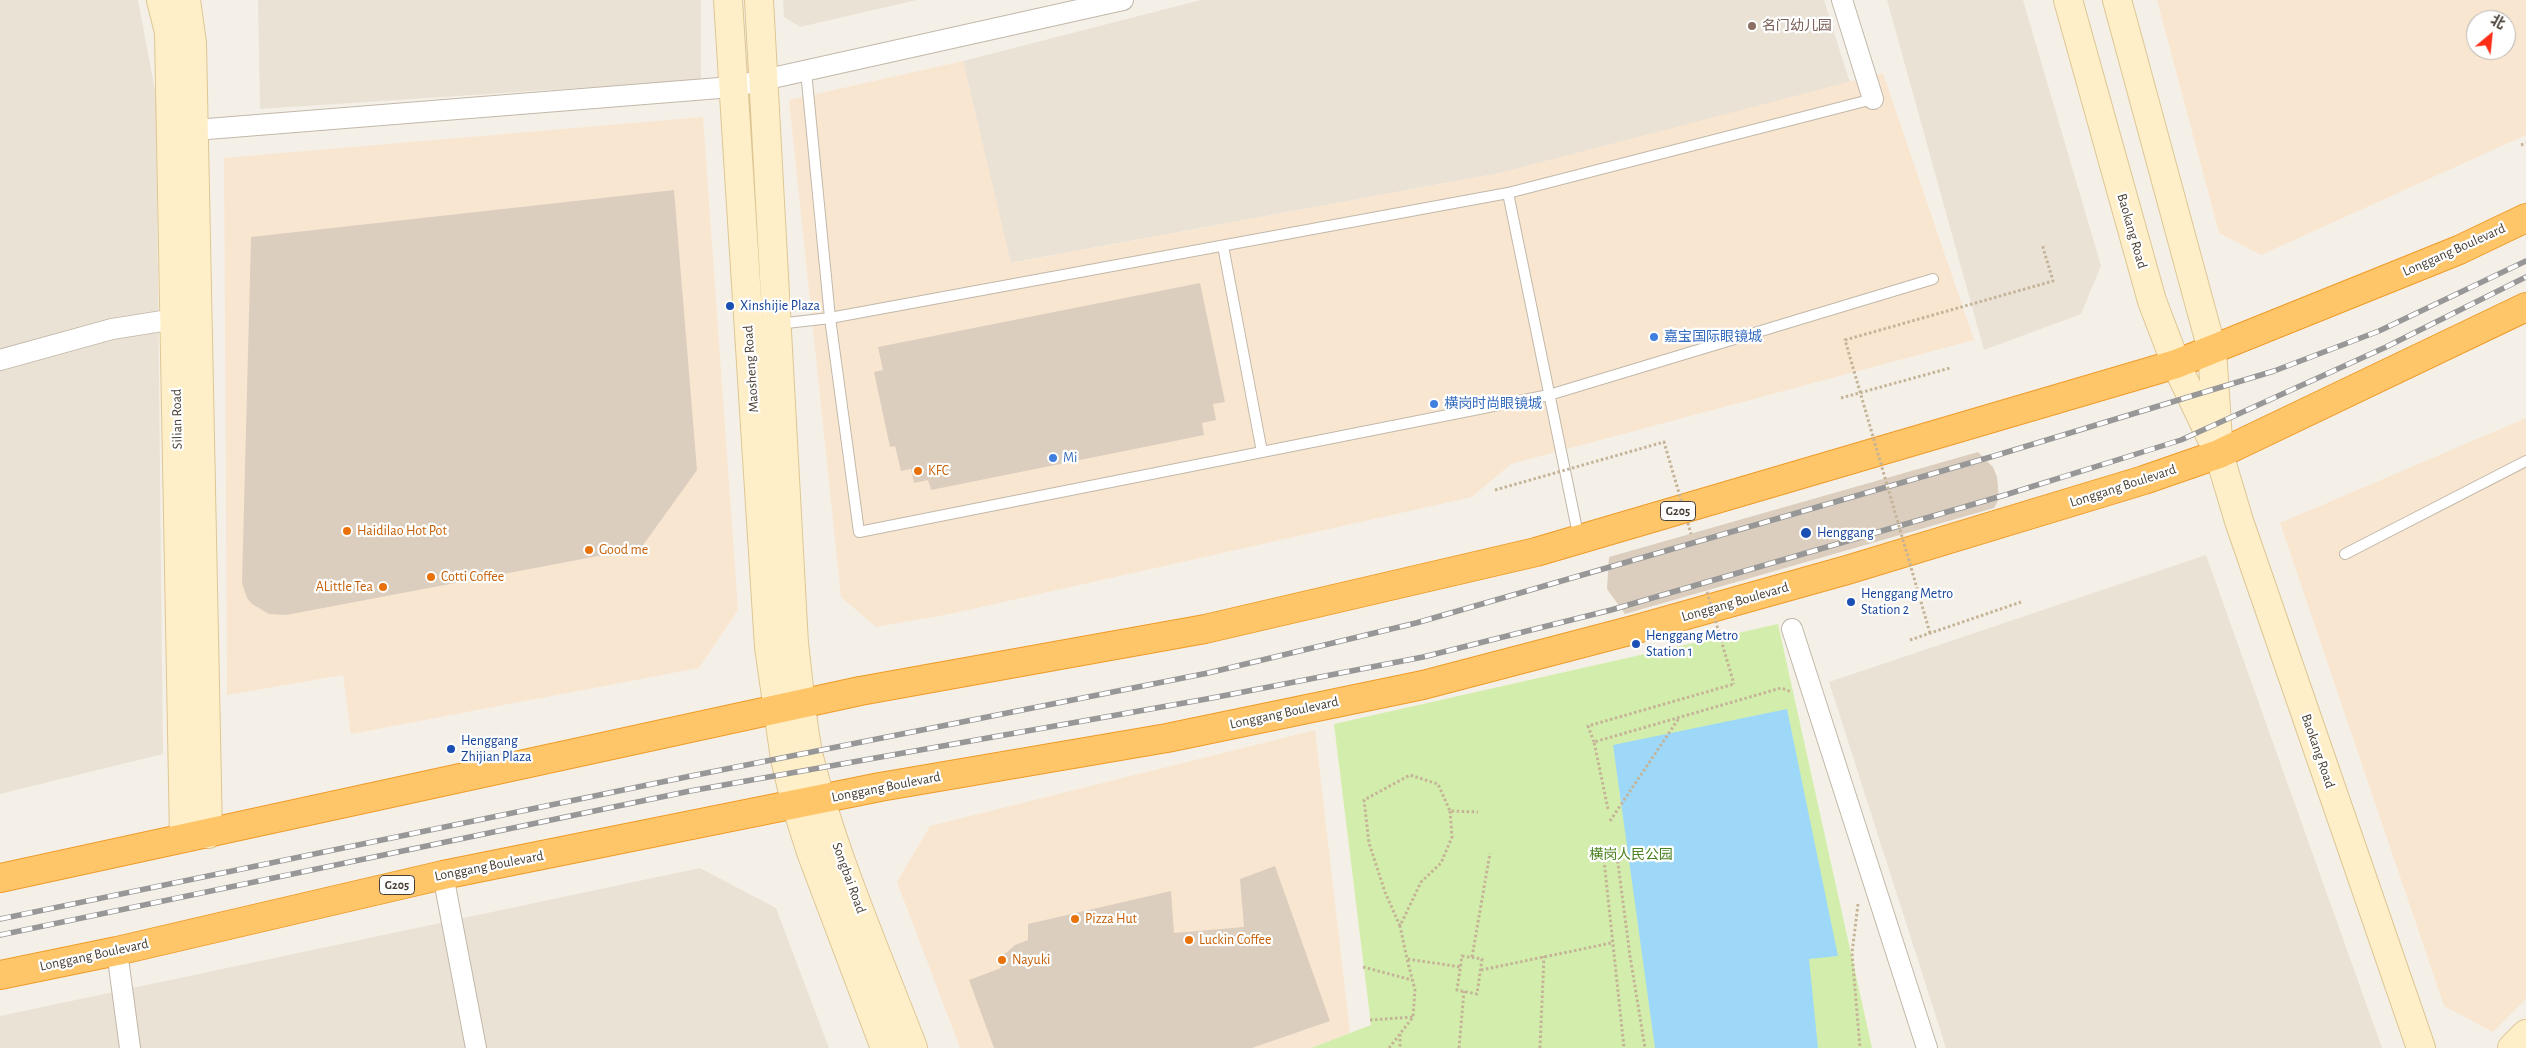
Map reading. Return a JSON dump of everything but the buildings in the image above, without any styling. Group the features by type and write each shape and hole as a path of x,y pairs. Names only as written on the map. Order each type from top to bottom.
{"highway":[{"name":"Longgang Boulevard","path":"0,878 860,691 1205,629 1536,552 2176,364 2459,250 2526,218"},
{"name":"Longgang Boulevard","path":"0,975 117,951 443,875 880,786 1167,738 1423,685 1633,630 1847,570 2144,480 2219,454 2526,307"}],"street":[{"name":"Silian Road","path":"162,0 169,32 175,319 196,836"},
{"name":"Silian Road","path":"186,0 192,43 194,130 196,836"},
{"name":"Maosheng Road","path":"728,0 732,88 769,637 789,706"},
{"name":"Maosheng Road","path":"759,0 794,634 789,706"},
{"path":"194,130 732,88 1123,0"},
{"path":"1842,0 1873,99"},
{"name":"Baokang Road","path":"2068,0 2152,300 2176,364 2219,454 2239,520 2421,1048"},
{"name":"Baokang Road","path":"2117,0 2212,350 2219,454"},
{"path":"0,360 112,330 175,319"},
{"path":"1792,629 1927,1048"},
{"name":"Songbai Road","path":"789,706 809,756 808,802 884,1048"},
{"name":"Songbai Road","path":"808,802 912,1048"},
{"path":"443,875 476,1048"},
{"path":"117,951 130,1048"},
{"path":"2512,1048 2526,1034"}],"lane":[{"path":"806,71 830,318 859,532 1548,395 1933,279"},
{"path":"777,324 830,318 1508,194 1873,99"},
{"path":"1508,194 1579,540"},
{"path":"1223,246 1262,452"},
{"path":"2344,554 2526,461"}],"path":[{"path":"2521,145 2526,143"},
{"path":"1930,633 1845,340 2053,281 2042,244"},
{"path":"1841,398 1950,368"},
{"path":"1495,490 1664,442 1691,534"},
{"path":"1608,809 1594,742 1588,726 1734,684 1707,592"},
{"path":"1910,640 2021,602"},
{"path":"1594,742 1781,688 1800,695"},
{"path":"1610,821 1679,717"},
{"path":"1389,1048 1413,1017 1415,990 1400,926 1385,892 1369,843 1364,800 1410,775 1438,784 1450,811 1452,838 1441,863 1421,882 1400,926"},
{"path":"1450,811 1478,812"},
{"path":"1472,957 1490,853"},
{"path":"1617,856 1630,956 1645,1048"},
{"path":"1604,860 1611,943 1624,1048"},
{"path":"1859,898 1852,953 1860,1048"},
{"path":"1481,970 1611,943"},
{"path":"1462,956 1472,957 1482,959 1477,994 1457,990 1462,956"},
{"path":"1540,1048 1544,956"},
{"path":"1407,959 1461,967"},
{"path":"1363,967 1412,980"},
{"path":"1459,1048 1464,991"},
{"path":"1370,1020 1413,1017"},
{"path":"1400,1034 1400,1048"}],"shaded area":[{"path":"0,0 138,0 156,96 163,754 0,794"},
{"path":"258,0 701,0 701,80 260,109"},
{"path":"783,0 917,0 800,27 784,17"},
{"path":"1201,0 1824,0 1850,83 1500,173 1010,263 963,61"},
{"path":"1887,0 2023,0 2101,266 2081,314 1984,350"},
{"path":"2157,0 2526,0 2526,135 2261,255 2219,233"},
{"path":"963,61 1011,263 1500,173 1883,73 1974,340 1511,464 1472,497 950,614 876,627 841,597 789,100"},
{"path":"703,117 738,610 699,668 351,734 343,675 227,695 224,158"},
{"path":"2526,418 2526,999 2493,1032 2444,1006 2280,523"},
{"path":"2206,555 2382,1048 1946,1048 1829,682"},
{"path":"1315,730 1350,1033 1311,1048 960,1048 897,882 930,826"},
{"path":"700,868 776,908 829,1048 0,1048 0,1016"}],"green space":[{"name":"横岗人民公园","path":"1778,624 1872,1048 1311,1048 1371,1025 1334,724"}],"water":[{"path":"1787,709 1838,956 1809,959 1818,1048 1655,1048 1613,745"}],"railway":[{"path":"0,919 686,777 1208,673 1416,623 1994,456 2274,371 2379,331 2526,261"},
{"path":"0,935 690,791 1212,698 1423,657 1611,610 2005,495 2181,440 2386,347 2526,277"}],"place":[{"name":"名门幼儿园","path":"1752,26"},
{"name":"Xinshijie Plaza","path":"730,306"},
{"name":"嘉宝国际眼镜城","path":"1654,337"},
{"name":"横岗时尚眼镜城","path":"1434,404"},
{"name":"Mi","path":"1053,458"},
{"name":"KFC","path":"918,471"},
{"name":"Haidilao Hot Pot","path":"347,531"},
{"name":"Henggang","path":"1806,533"},
{"name":"Good me","path":"589,550"},
{"name":"Cotti Coffee","path":"431,577"},
{"name":"ALittle Tea","path":"383,587"},
{"name":"Henggang Metro Station 2","path":"1851,602"},
{"name":"Henggang Metro Station 1","path":"1636,644"},
{"name":"Henggang Zhijian Plaza","path":"451,749"},
{"name":"Pizza Hut","path":"1075,919"},
{"name":"Luckin Coffee","path":"1189,940"},
{"name":"Nayuki","path":"1002,960"}]}
